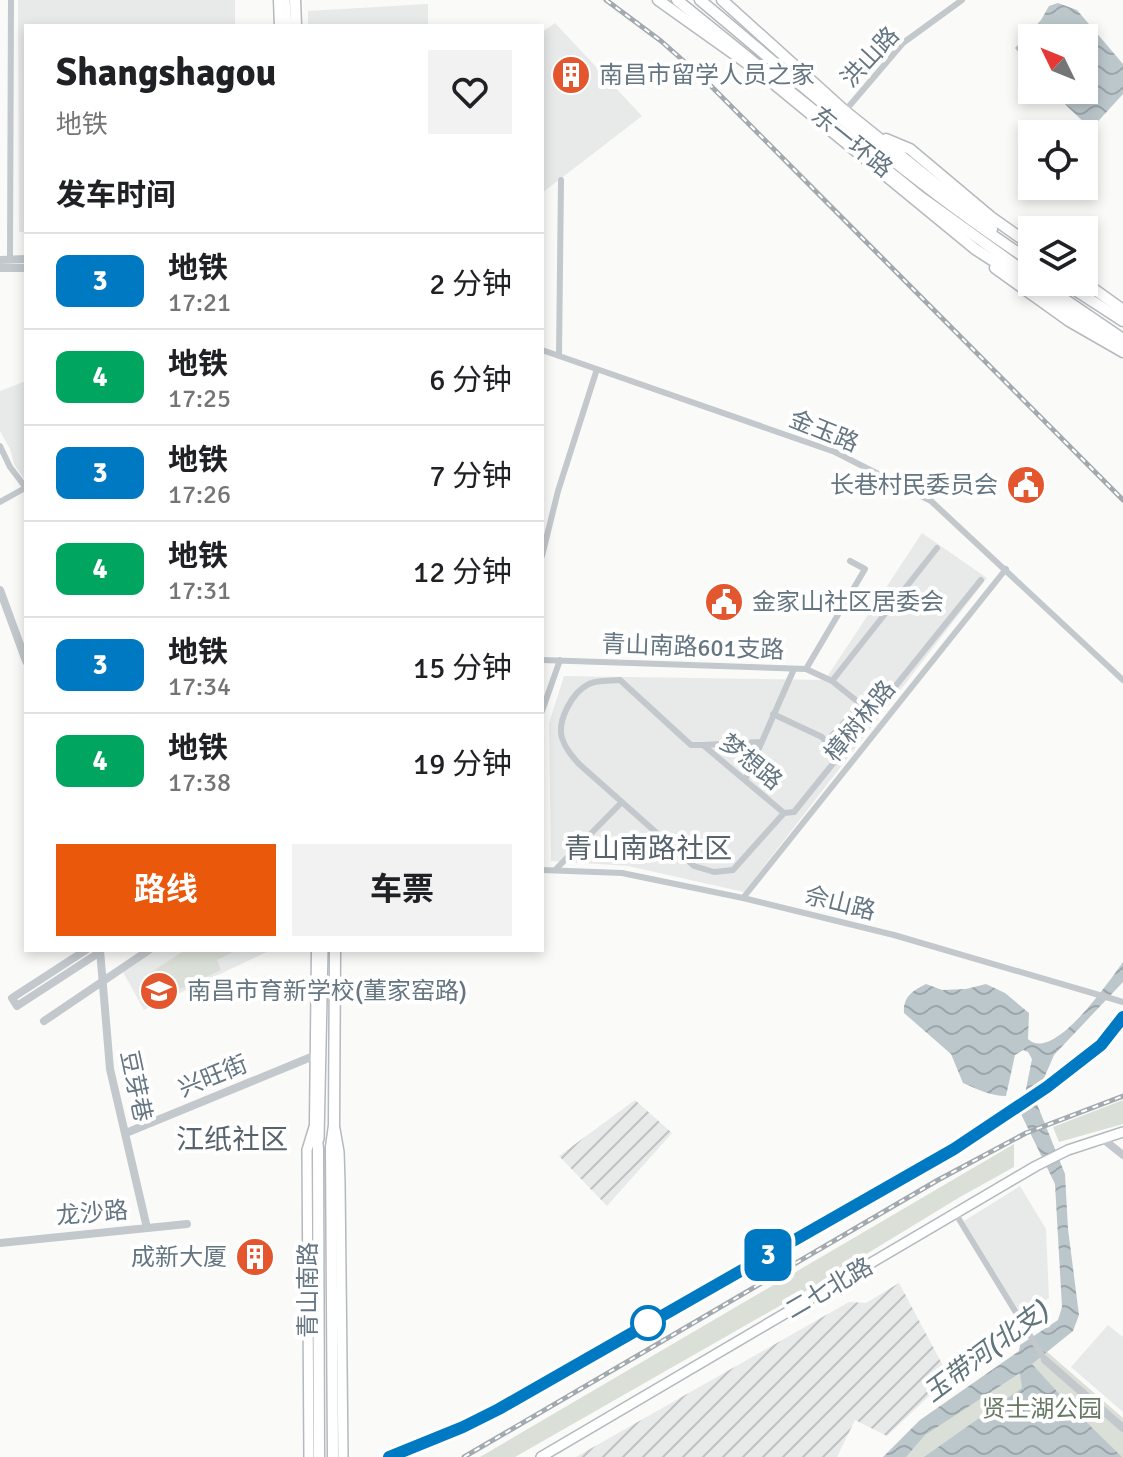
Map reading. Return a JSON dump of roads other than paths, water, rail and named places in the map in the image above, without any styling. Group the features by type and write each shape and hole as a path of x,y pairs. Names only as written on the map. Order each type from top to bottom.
{"main road":[{"path":"281,24 287,0"},
{"path":"287,0 291,24"},
{"path":"658,0 762,74 975,249 1123,342"},
{"name":"东一环路","path":"677,0 918,195 1018,267"},
{"name":"东一环路","path":"700,0 913,175 990,235 1018,251"},
{"path":"722,0 845,111 1018,248"},
{"path":"876,135 910,149 1018,236"},
{"path":"855,153 876,175 964,247 1069,321 1123,352"},
{"path":"1098,294 1123,316"},
{"path":"1059,296 1123,342"},
{"path":"1088,296 1123,316"},
{"path":"1092,296 1123,316"},
{"name":"青山南路","path":"317,952 315,1123 318,1149 319,1457"},
{"path":"325,952 327,1125 331,1147"},
{"path":"318,1149 325,952"},
{"name":"青山南路","path":"333,1457 331,1147 334,1125 335,952"},
{"name":"青山南路","path":"309,1457 307,1150 315,1123"},
{"name":"青山南路","path":"334,1125 340,1183 343,1457"},
{"name":"二七北路","path":"541,1457 877,1260 954,1211 1068,1150 1123,1132"}],"street":[{"path":"5,259 11,0"},
{"name":"洪山路","path":"845,111 903,43 962,0"},
{"path":"559,356 561,180"},
{"path":"0,268 24,268"},
{"name":"金玉路","path":"544,351 835,452 931,501 1123,680"},
{"path":"544,548 558,491 597,369"},
{"path":"0,446 24,486"},
{"path":"0,502 24,489"},
{"path":"832,681 937,548"},
{"name":"青山南路601支路","path":"544,660 806,669 865,569 850,561"},
{"name":"樟树林路","path":"743,898 1006,569"},
{"path":"784,813 794,812 981,580"},
{"path":"0,590 24,656"},
{"path":"544,705 560,660"},
{"path":"745,780 794,669"},
{"path":"806,669 832,681 873,714"},
{"name":"梦想路","path":"620,680 691,745 703,745 745,780 784,813 733,870 714,872 694,866 579,764 566,749 560,734 563,719 572,699 589,684 620,680"},
{"path":"826,742 861,704"},
{"path":"773,714 822,737 838,758"},
{"path":"703,745 760,742"},
{"path":"556,869 622,802"},
{"path":"784,813 799,825"},
{"name":"佘山路","path":"544,870 622,873 743,898 894,935 1123,1002"},
{"path":"83,952 12,998 17,1006 98,952"},
{"name":"豆芽巷","path":"100,952 110,1069 147,1228"},
{"path":"44,1021 146,952"},
{"name":"兴旺街","path":"126,1133 316,1055"},
{"path":"1105,1138 1123,1153"},
{"path":"954,1211 1045,1360 1123,1428"},
{"name":"龙沙路","path":"0,1243 187,1224"}],"water":[{"path":"1058,3 1077,10 1089,24 1037,24 1049,6"},
{"path":"1098,35 1123,64 1123,94 1098,121 1082,120 1065,104 1098,104"},
{"path":"1123,962 1123,982 1054,1055 1035,1099 1065,1174 1068,1229 1079,1315 1073,1331 1032,1364 1122,1457 924,1457 1022,1388 1020,1373 925,1435 906,1457 883,1457 920,1420 1058,1320 1062,1307 1055,1184 1021,1114 1032,1059 1023,1050 1015,1055 1006,1096 963,1083 951,1054 904,1013 907,999 926,984 942,990 986,984 1005,993 1029,1013 1028,1039 1039,1044 1052,1040 1080,1017"}],"railway":[{"path":"606,0 661,41 704,79 1123,500"},
{"path":"464,1457 938,1180 1026,1133 1123,1096"}],"metro line":[{"name":"3","path":"389,1457 499,1409 954,1149 1047,1087 1101,1045 1123,1017"}],"place":[{"name":"南昌市留学人员之家","path":"571,75"},
{"name":"长巷村民委员会","path":"1026,485"},
{"name":"金家山社区居委会","path":"724,602"},
{"name":"南昌市育新学校(董家窑路)","path":"159,991"},
{"name":"成新大厦","path":"255,1257"}],"district":[{"name":"青山南路社区","path":"648,849"},
{"name":"江纸社区","path":"232,1140"}],"water label":[{"name":"玉带河(北支)","path":"986,1352"}],"park label":[{"name":"贤士湖公园","path":"1042,1409"}]}
